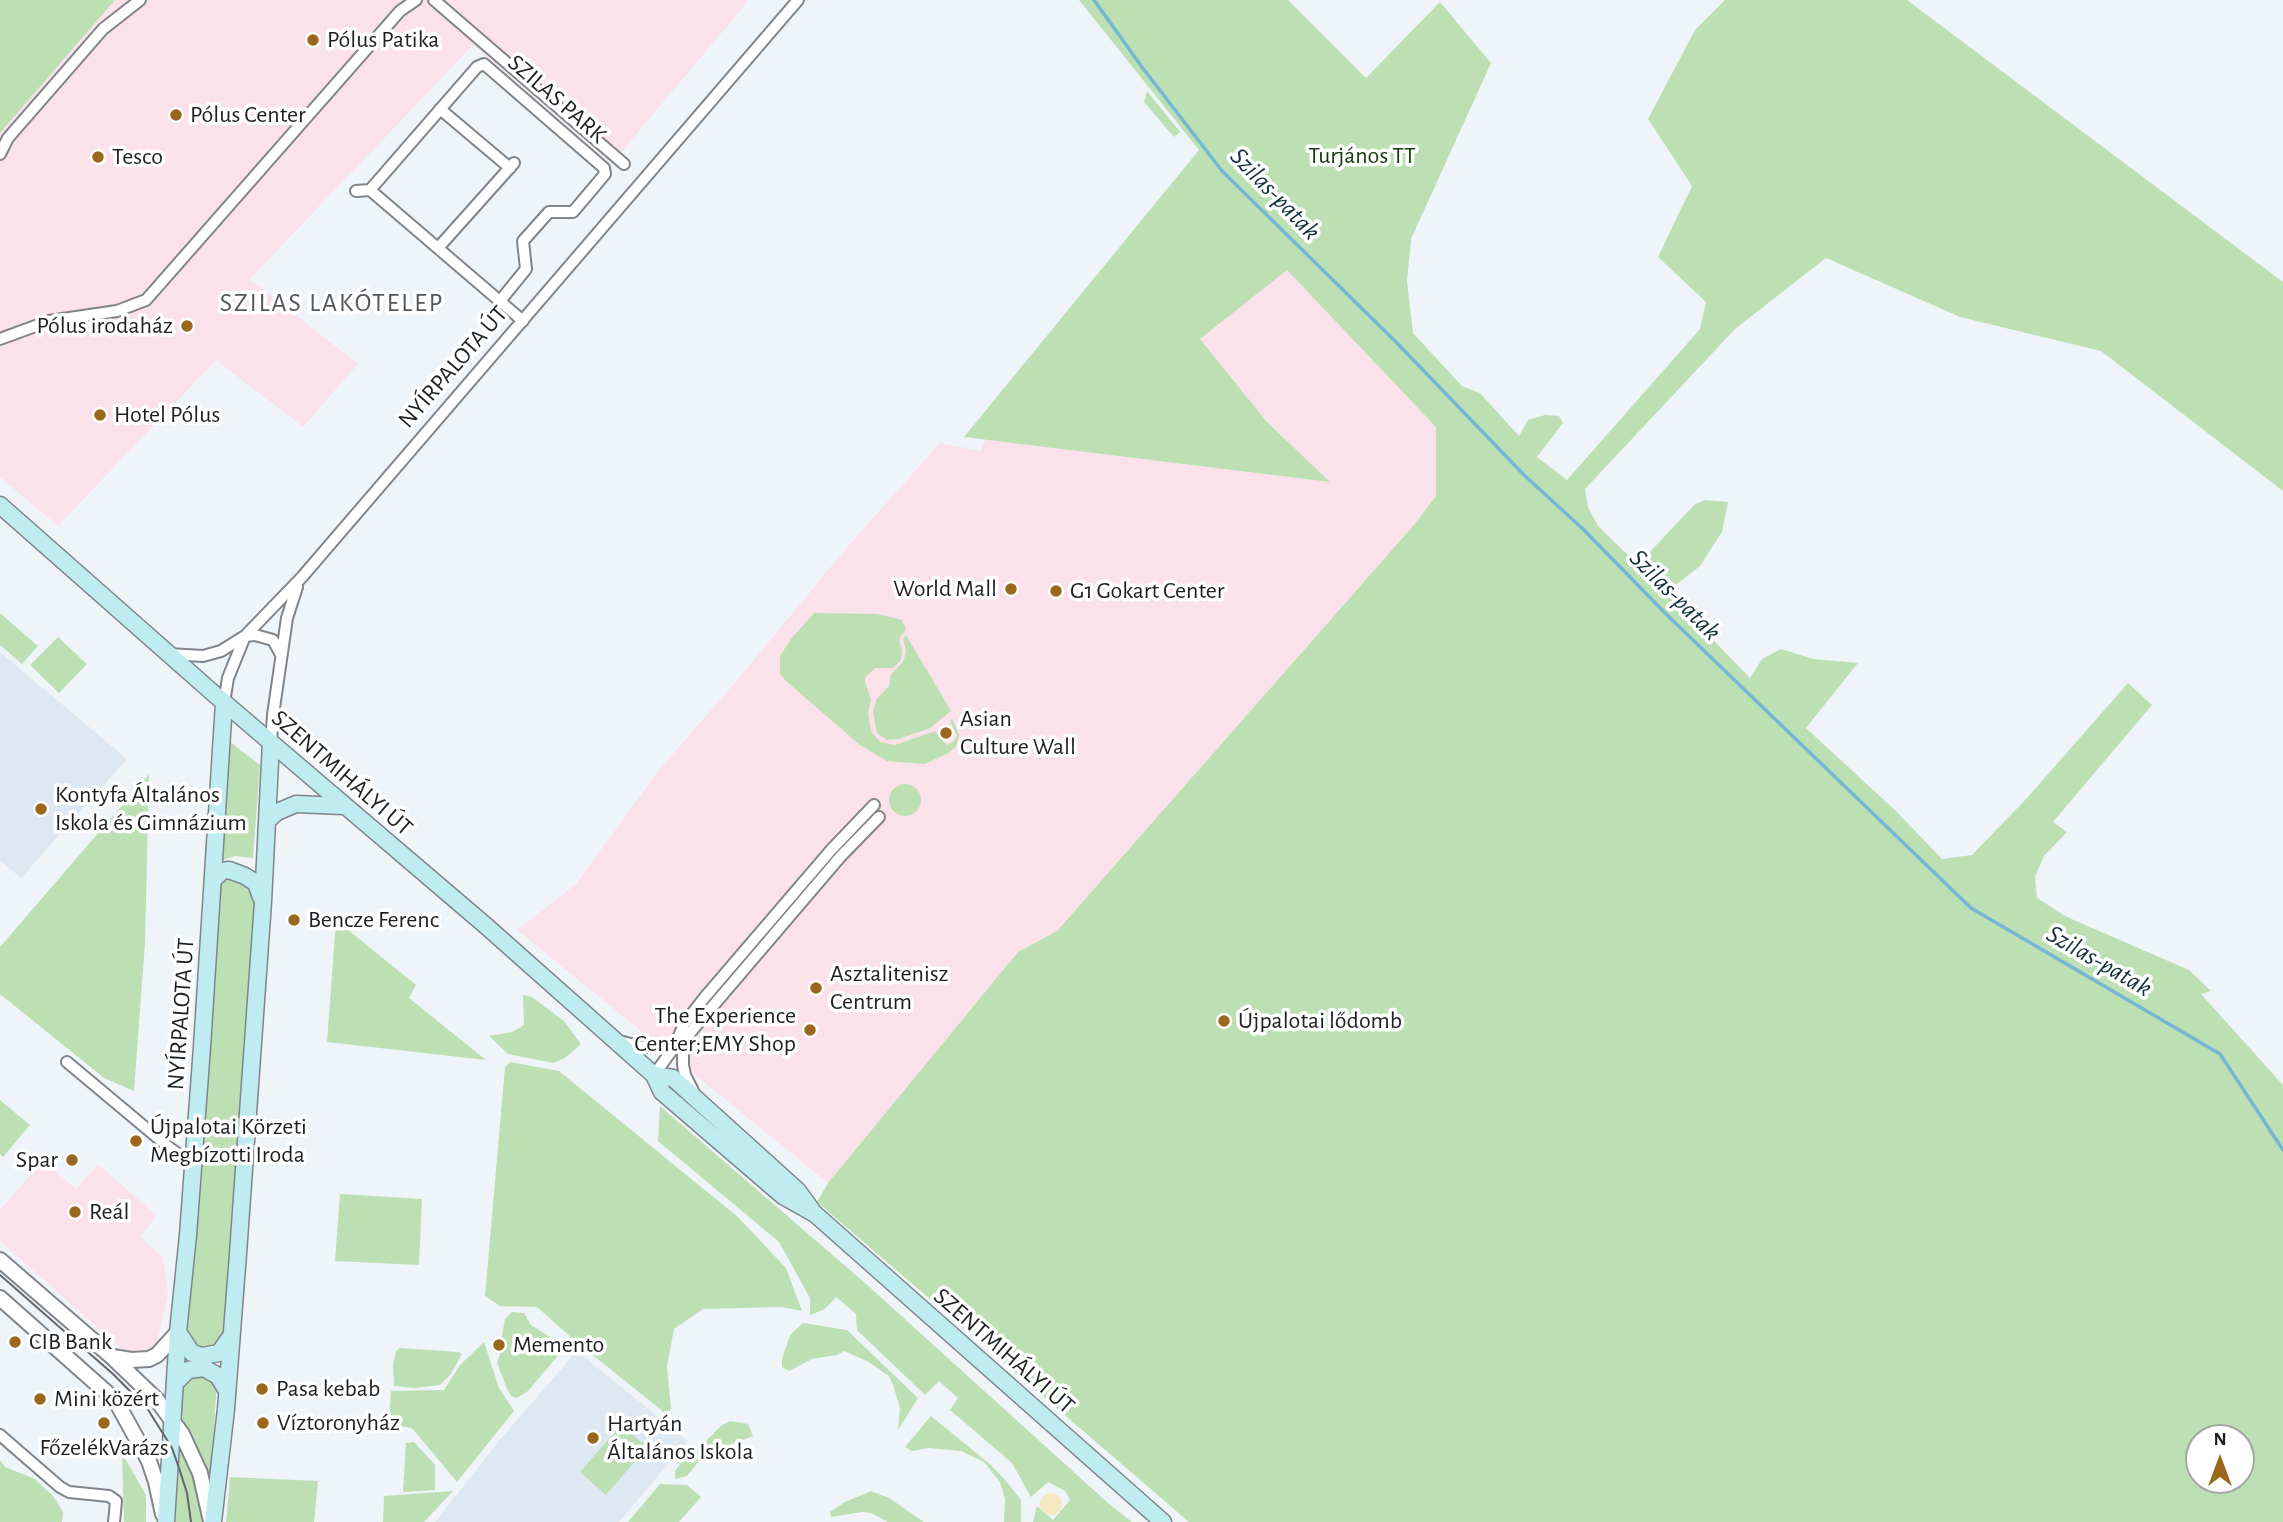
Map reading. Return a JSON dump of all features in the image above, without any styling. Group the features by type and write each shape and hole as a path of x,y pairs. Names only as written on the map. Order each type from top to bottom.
{"main road":[{"name":"SZENTMIHÁLYI ÚT","path":"0,505 224,703 485,925 614,1039 654,1075 662,1092 783,1196 814,1214 1163,1522"},
{"name":"NYÍRPALOTA ÚT","path":"165,1522 214,880 224,703"},
{"name":"NYÍRPALOTA ÚT","path":"213,1522 227,1391 263,902 271,742"},
{"path":"268,820 276,812 296,804 344,806"},
{"path":"214,880 222,871 229,870 250,878 256,883 263,902"},
{"name":"SZENTMIHÁLYI ÚT","path":"654,1075 673,1078 798,1191 814,1214"},
{"path":"178,1332 192,1353 202,1356 219,1353 231,1336"},
{"path":"176,1382 188,1370 204,1368 218,1376 227,1391"}],"street":[{"path":"0,154 8,138 103,29 140,0"},
{"path":"0,339 49,320 117,311 146,300 400,11 416,0"},
{"path":"435,0 624,164"},
{"name":"NYÍRPALOTA ÚT","path":"224,703 228,678 245,636 302,577 798,0"},
{"name":"SZILAS PARK","path":"370,190 477,66 484,64 604,168 605,174 573,212 549,212 523,241 526,269 500,301"},
{"path":"438,248 512,165 440,108"},
{"path":"356,191 370,190 523,321"},
{"name":"NYÍRPALOTA ÚT","path":"271,742 281,654 291,600 302,577"},
{"path":"168,654 203,656 220,651 245,636 267,637 277,645 281,654"},
{"path":"247,722 258,723 273,715"},
{"path":"675,1046 684,1024 705,997 831,850 874,805"},
{"path":"654,1075 675,1046 689,1034 841,856 879,817"},
{"path":"689,1034 682,1051 683,1065 685,1075 698,1100"},
{"path":"614,1039 642,1047 675,1046"},
{"path":"67,1062 171,1149 193,1164"},
{"path":"0,1259 158,1399 173,1420 200,1473 213,1522"},
{"path":"0,1298 118,1405 149,1461 165,1522"},
{"path":"112,1357 149,1359 157,1355 178,1332"},
{"path":"0,1435 60,1487 69,1492 109,1496 116,1501 114,1522"}],"shaded area":[{"path":"115,0 749,0 612,163 473,45 250,279 358,364 303,427 216,360 58,526 0,477 0,133"},
{"name":"World Mall","path":"1287,269 1436,427 1436,496 1413,526 1057,931 1018,952 828,1183 517,930 576,884 659,770 849,545 940,443 981,451 985,439 1329,482 1267,422 1200,339"},
{"name":"Kontyfa Általános Iskola és Gimnázium","path":"0,652 127,759 21,878 0,860"},
{"path":"43,1161 76,1189 98,1164 157,1216 140,1237 163,1257 168,1294 157,1343 152,1349 125,1352 0,1241 0,1210"},
{"name":"Hartyán Általános Iskola","path":"577,1351 688,1441 619,1522 435,1522 503,1436"}],"green space":[{"path":"0,0 115,0 0,133"},
{"name":"Turjános TT","path":"1079,0 1288,0 1366,78 1440,2 1491,63 1411,239 1407,281 1413,333 1462,386 1480,393 1519,436 1528,420 1545,415 1559,416 1563,423 1537,457 1567,480 1700,329 1706,302 1658,257 1692,186 1648,119 1695,30 1725,0 1907,0 2283,282 2283,491 2101,351 1960,317 1826,258 1735,329 1585,489 1588,507 1598,526 1635,562 1647,555 1695,504 1705,500 1728,502 1722,532 1700,566 1667,592 1750,678 1762,659 1781,649 1813,659 1858,663 1806,728 1896,811 1942,859 1972,855 2027,798 2128,683 2152,705 2053,822 2067,832 2044,856 2035,877 2037,898 2067,917 2189,970 2211,991 2201,994 2283,1085 2283,1522 1189,1522 817,1202 828,1183 1018,952 1057,931 1413,526 1436,496 1436,427 1287,270 1200,339 1267,422 1330,482 964,437 1199,150"},
{"path":"1147,91 1180,132 1174,137 1144,102"},
{"path":"0,613 38,646 22,664 0,645"},
{"path":"814,613 877,614 902,620 906,629 899,639 901,660 893,668 875,668 865,678 871,699 868,714 871,731 880,742 895,745 935,731 947,745 957,736 950,721 952,719 959,735 956,746 950,752 925,764 887,761 860,745 786,681 780,674 780,656"},
{"path":"906,635 951,711 930,728 899,739 887,740 877,733 873,712 876,700 889,686 891,675 904,660 906,651 903,639"},
{"path":"58,637 87,664 59,693 30,665"},
{"path":"226,739 260,765 253,858 235,856 217,862"},
{"path":"149,774 145,943 134,1091 104,1078 0,994 0,947"},
{"path":"905,784 916,789 921,800 916,811 905,816 894,811 889,800 894,789"},
{"path":"237,877 255,890 225,1336 208,1353 187,1341 220,886 225,880"},
{"path":"336,920 416,985 409,998 486,1060 327,1042"},
{"path":"523,995 532,997 564,1021 581,1044 565,1058 553,1063 508,1054 489,1036 512,1032 524,1025"},
{"path":"510,1062 559,1071 738,1217 786,1268 802,1311 781,1307 703,1309 674,1329 667,1366 671,1409 666,1414 537,1307 500,1306 485,1296 505,1067"},
{"path":"0,1100 30,1125 3,1157 0,1154"},
{"path":"660,1106 865,1283 1132,1522 1033,1522 1037,1506 1053,1520 1070,1500 1065,1491 1048,1482 1031,1497 1012,1463 950,1410 958,1398 939,1381 925,1395 857,1330 856,1314 836,1297 825,1309 810,1315 810,1298 779,1242 658,1141"},
{"path":"340,1194 422,1199 419,1265 335,1261"},
{"path":"512,1312 524,1313 531,1325 558,1342 562,1351 528,1391 517,1398 511,1396 507,1389 497,1363 503,1346 501,1341 505,1319"},
{"path":"803,1323 847,1330 918,1398 898,1430 900,1408 889,1376 867,1361 844,1351 837,1355 812,1359 789,1371 782,1367 790,1335"},
{"path":"484,1342 499,1388 514,1411 457,1482 412,1428 389,1425 391,1391 444,1390 460,1365"},
{"path":"400,1348 462,1354 451,1374 440,1385 415,1388 394,1386 393,1365 396,1351"},
{"path":"188,1372 217,1378 210,1499 178,1419 180,1379"},
{"path":"931,1416 991,1465 1006,1481 1021,1500 1021,1522 1004,1522 1005,1499 1000,1482 984,1462 961,1451 928,1448 912,1451 905,1447"},
{"path":"730,1421 748,1424 753,1436 713,1451 699,1461 687,1476 675,1479 675,1471 683,1460"},
{"path":"621,1425 647,1447 606,1495 580,1472"},
{"path":"176,1435 189,1459 207,1522 169,1522"},
{"path":"414,1442 435,1465 435,1490 403,1492 406,1443"},
{"path":"122,1453 146,1495 146,1522 124,1522"},
{"path":"0,1460 5,1467 35,1479 54,1497 63,1512 62,1522 0,1522"},
{"path":"230,1477 318,1481 314,1522 226,1522"},
{"path":"660,1484 687,1485 701,1497 679,1522 628,1522"},
{"path":"453,1491 424,1522 383,1522 384,1496"},
{"path":"871,1491 889,1498 924,1522 888,1522 871,1513 862,1512 831,1517 830,1512 845,1502"}],"sand":[{"path":"1051,1493 1059,1496 1062,1504 1059,1512 1051,1515 1043,1512 1040,1504 1043,1496"}],"waterway":[{"name":"Szilas-patak","path":"1094,0 1222,171 1666,614 1971,908 2220,1054 2283,1150"}],"tram line":[{"path":"0,1275 113,1374 147,1408 172,1448 187,1493 191,1522"}],"place":[{"name":"Pólus Patika","path":"313,40"},
{"name":"Pólus Center","path":"176,115"},
{"name":"Tesco","path":"98,157"},
{"name":"Pólus irodaház","path":"187,326"},
{"name":"Hotel Pólus","path":"100,415"},
{"name":"World Mall","path":"1011,589"},
{"name":"G1 Gokart Center","path":"1056,591"},
{"name":"Asian Culture Wall","path":"946,733"},
{"name":"Kontyfa Általános Iskola és Gimnázium","path":"41,809"},
{"name":"Bencze Ferenc","path":"294,920"},
{"name":"Asztalitenisz Centrum","path":"816,988"},
{"name":"Újpalotai lődomb","path":"1224,1021"},
{"name":"The Experience Center;EMY Shop","path":"810,1030"},
{"name":"Újpalotai Körzeti Megbízotti Iroda","path":"136,1141"},
{"name":"Spar","path":"72,1160"},
{"name":"Reál","path":"75,1212"},
{"name":"CIB Bank","path":"15,1342"},
{"name":"Memento","path":"499,1345"},
{"name":"Pasa kebab","path":"262,1389"},
{"name":"Mini közért","path":"40,1399"},
{"name":"FőzelékVarázs","path":"104,1423"},
{"name":"Víztoronyház","path":"263,1423"},
{"name":"Hartyán Általános Iskola","path":"593,1438"}],"district":[{"name":"SZILAS LAKÓTELEP","path":"332,303"}]}
